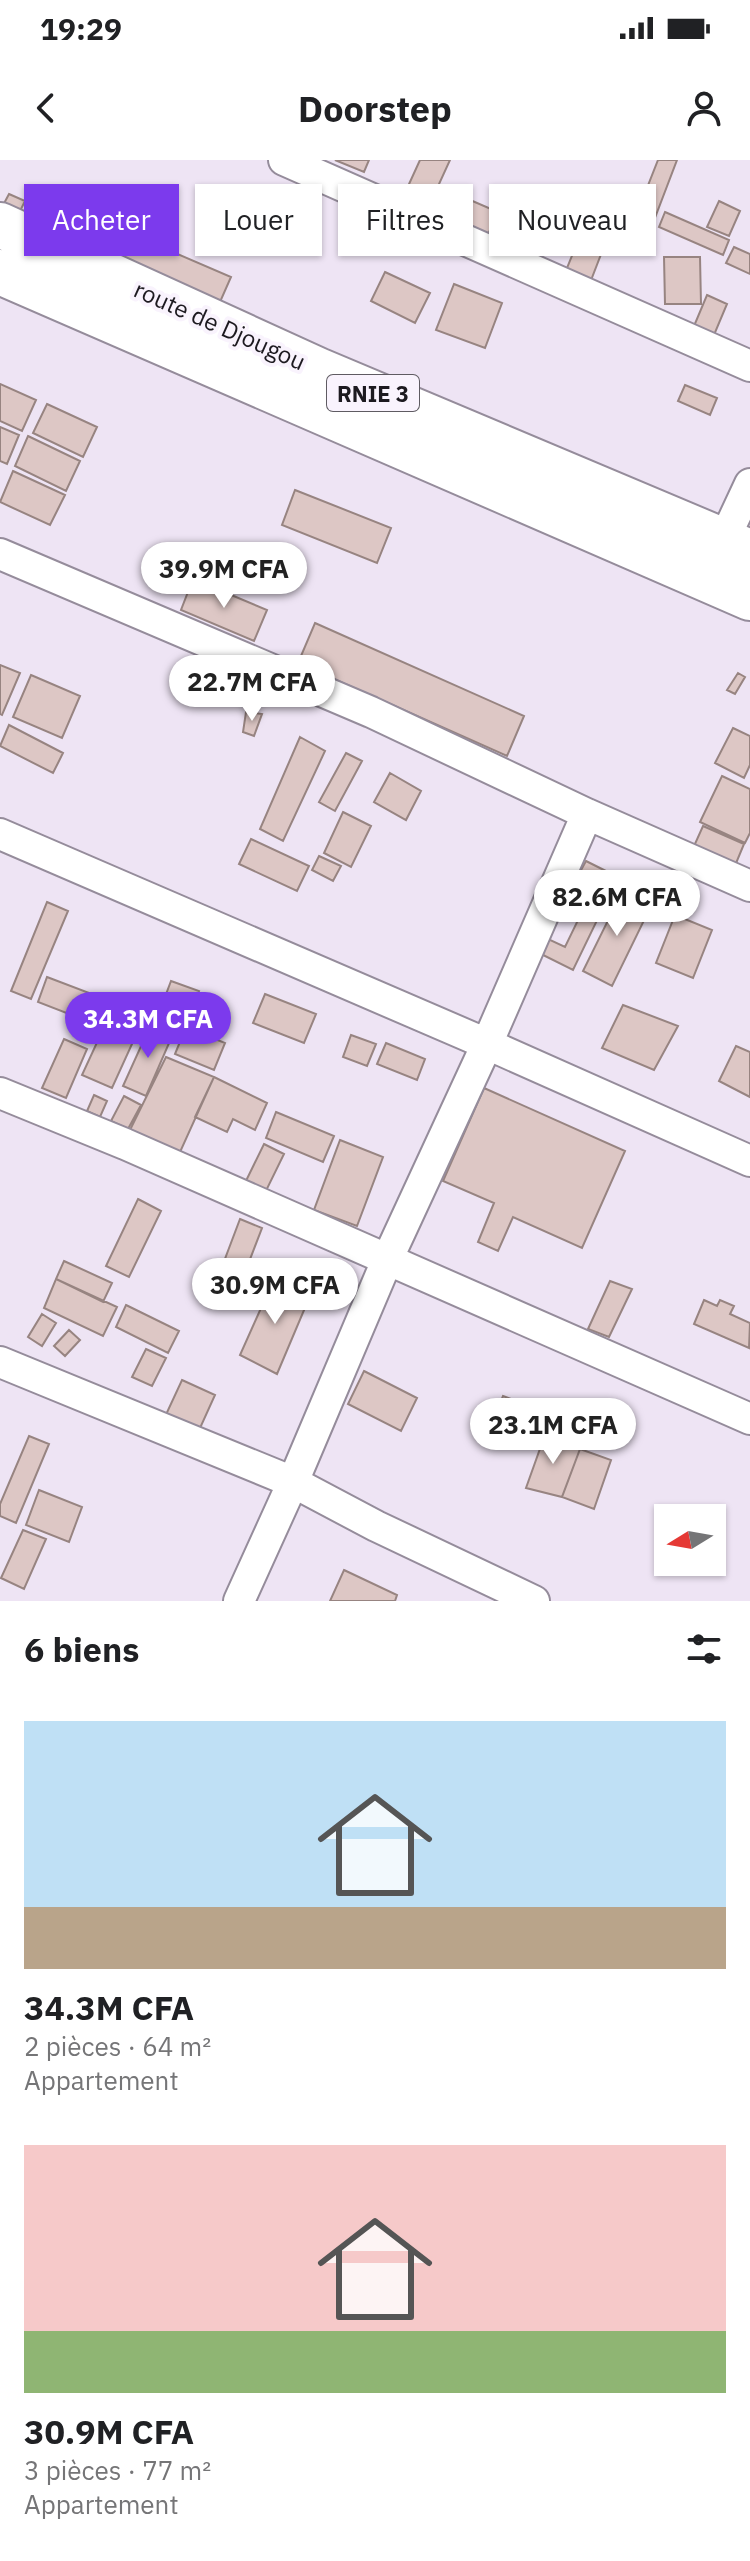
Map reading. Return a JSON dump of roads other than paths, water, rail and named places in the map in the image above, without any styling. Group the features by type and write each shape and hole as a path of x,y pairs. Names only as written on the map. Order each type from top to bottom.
{"highway":[{"name":"route de Djougou","path":"0,225 318,370 736,546"},
{"name":"route de Djougou","path":"0,272 750,598"}],"street":[{"path":"284,160 750,366"},
{"path":"707,580 736,546 750,484"},
{"path":"0,554 371,712 587,814 750,886"},
{"path":"239,1601 388,1258 487,1044 587,814"},
{"path":"0,834 750,1161"},
{"path":"0,1093 388,1258 750,1419"},
{"path":"0,1362 293,1482 376,1526 534,1601"}]}
